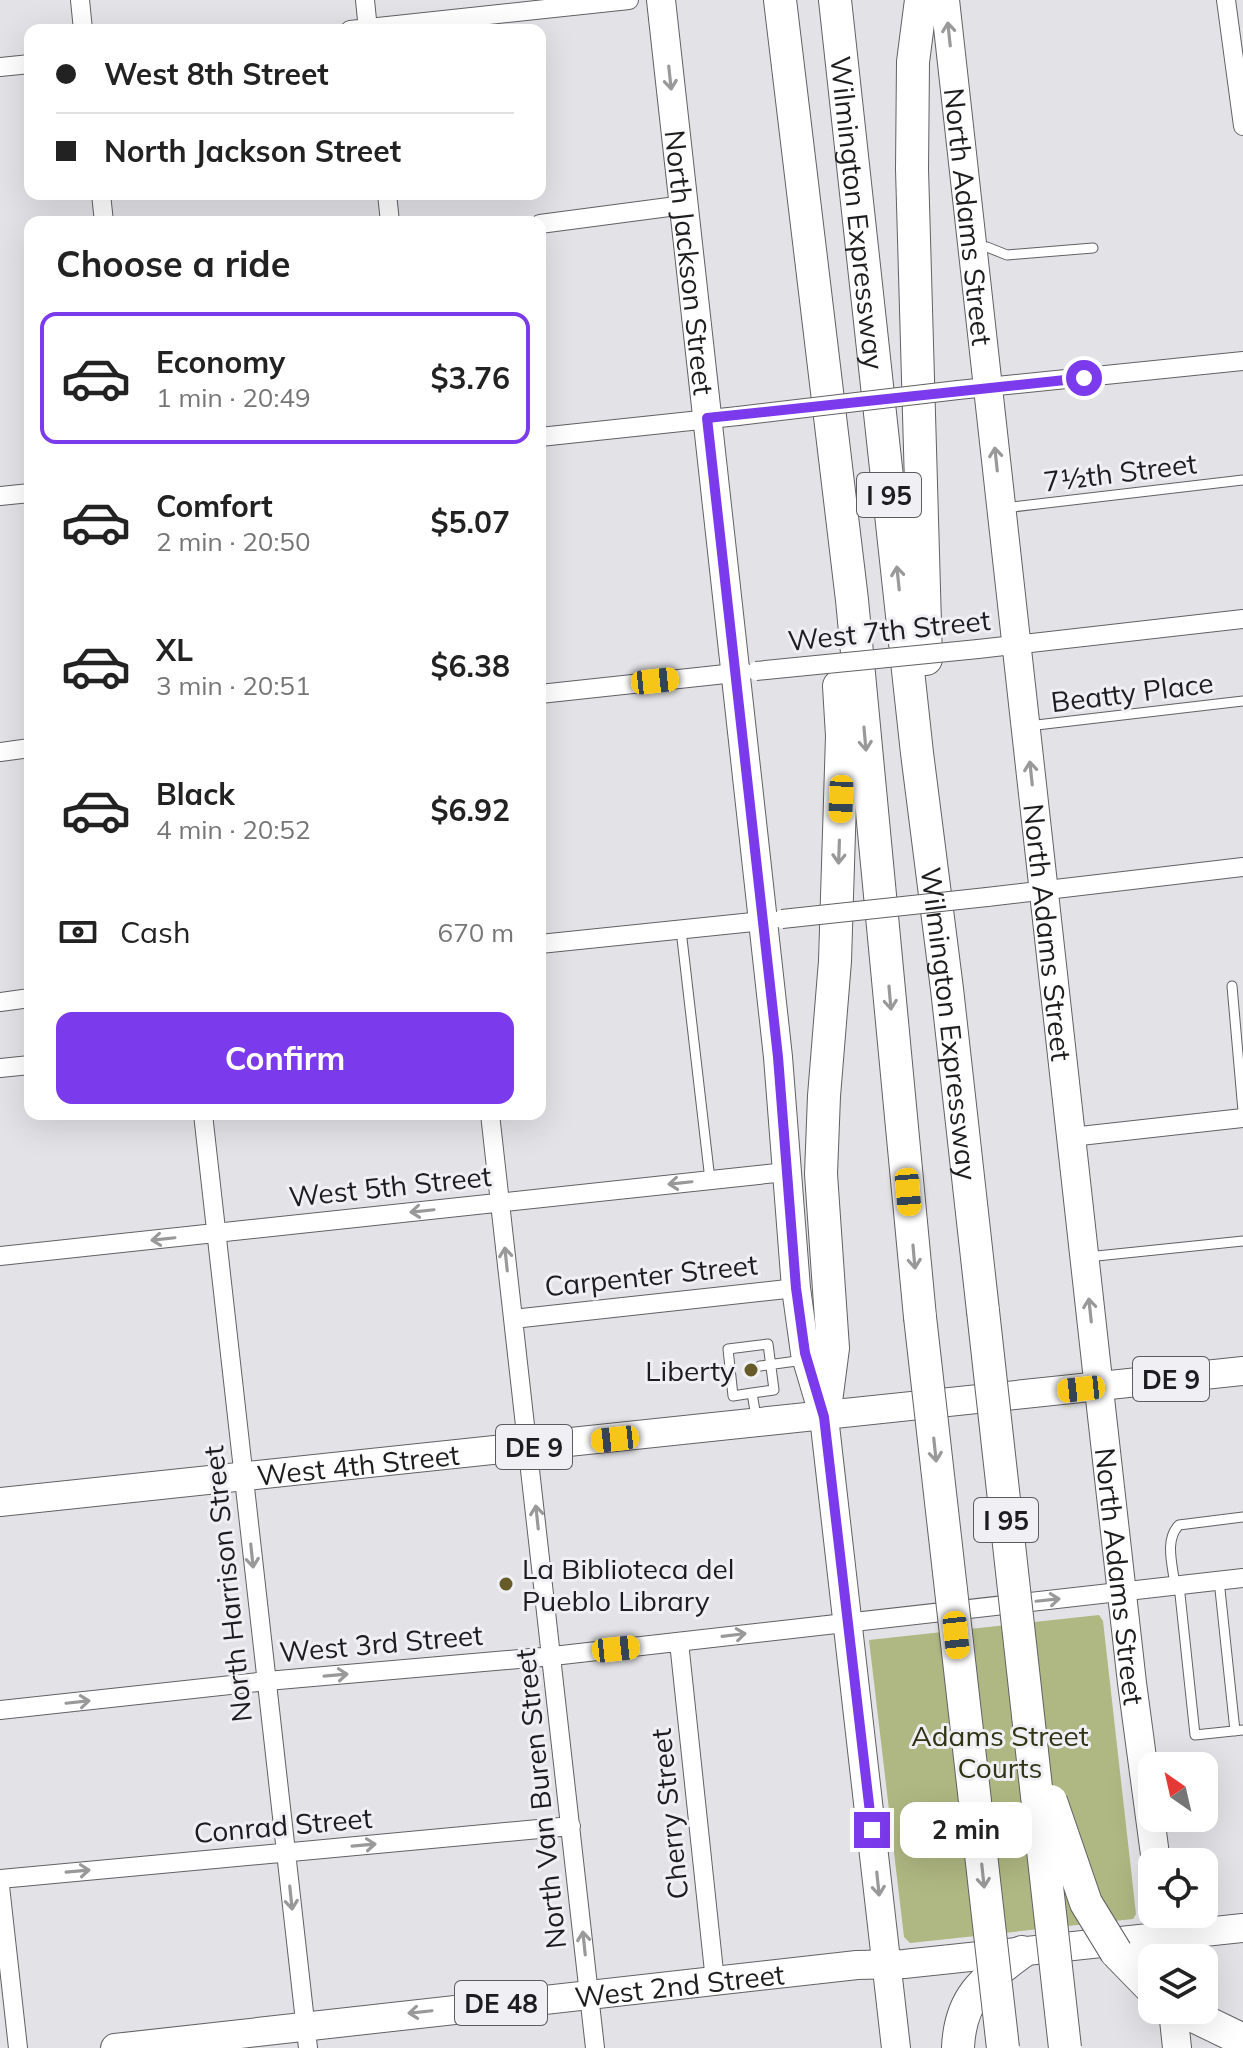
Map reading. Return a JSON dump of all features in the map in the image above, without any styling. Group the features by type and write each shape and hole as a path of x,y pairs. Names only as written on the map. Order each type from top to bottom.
{"highway":[{"path":"772,0 789,74"},
{"name":"Wilmington Expressway","path":"780,0 852,600 920,1317 1003,2048"},
{"name":"Wilmington Expressway","path":"835,0 917,753 947,989 1065,2048"},
{"path":"921,0 913,62 912,169 927,674 930,740 944,876 947,989"},
{"path":"802,189 796,275 827,521 842,736 835,961 822,1147 822,1207 833,1348 824,1417"},
{"path":"1029,1729 1086,1903 1116,1952 1138,1975"},
{"path":"958,2048 960,2020 972,1996 994,1973 1022,1952"},
{"path":"1210,2024 1243,2040"}],"main road":[{"name":"North Jackson Street","path":"661,0 707,418 746,672 772,920 778,1057 796,1288 807,1360 824,1417 896,2048"},
{"name":"North Adams Street","path":"945,0 1122,1591 1154,1848"},
{"name":"West 4th Street","path":"0,1502 1243,1371"},
{"name":"West 2nd Street","path":"115,2048 306,2036 589,1994 1243,1928"},
{"path":"1174,2024 1177,2048"}],"street":[{"path":"80,0 82,24"},
{"path":"363,24 365,0"},
{"path":"408,24 629,0"},
{"path":"1226,0 1243,126"},
{"path":"0,67 24,65"},
{"path":"546,223 684,205"},
{"path":"546,436 1243,361"},
{"path":"0,496 24,494"},
{"name":"West 7th Street","path":"546,693 1017,646 1243,619"},
{"path":"0,752 24,749"},
{"path":"546,943 1243,867"},
{"path":"0,1002 24,999"},
{"path":"0,1068 24,1066"},
{"path":"1071,1137 1243,1118"},
{"name":"North Harrison Street","path":"204,1120 306,2036"},
{"name":"North Van Buren Street","path":"491,1120 595,2048"},
{"name":"West 5th Street","path":"0,1256 786,1172"},
{"name":"Carpenter Street","path":"513,1319 796,1288"},
{"name":"West 3rd Street","path":"0,1710 267,1681 553,1656 1243,1578"},
{"name":"Cherry Street","path":"679,1642 715,1981"},
{"name":"Conrad Street","path":"0,1879 571,1826"},
{"path":"0,1886 18,2048"}],"lane":[{"path":"973,246 987,247 1007,255 1093,248"},
{"name":"7½th Street","path":"1002,509 1243,480"},
{"name":"Beatty Place","path":"1026,726 1243,701"},
{"path":"681,930 710,1180"},
{"path":"1232,986 1243,1111"},
{"path":"1085,1258 1243,1241"},
{"path":"768,1344 766,1366 774,1390 733,1396 733,1369 728,1349 768,1344"},
{"path":"766,1366 807,1360"},
{"path":"752,1393 757,1424"},
{"path":"1219,1580 1239,1730 1195,1735 1170,1544 1172,1532 1179,1525 1243,1517"}],"green space":[{"name":"Adams Street Courts","path":"1099,1615 1103,1621 1136,1914 1133,1919 910,1943 904,1937 869,1640"}],"place":[{"name":"Liberty","path":"751,1370"},
{"name":"La Biblioteca del Pueblo Library","path":"506,1584"}],"route":[{"path":"872,1830 824,1417 805,1353 796,1288 778,1057 707,418 1084,378"}]}
